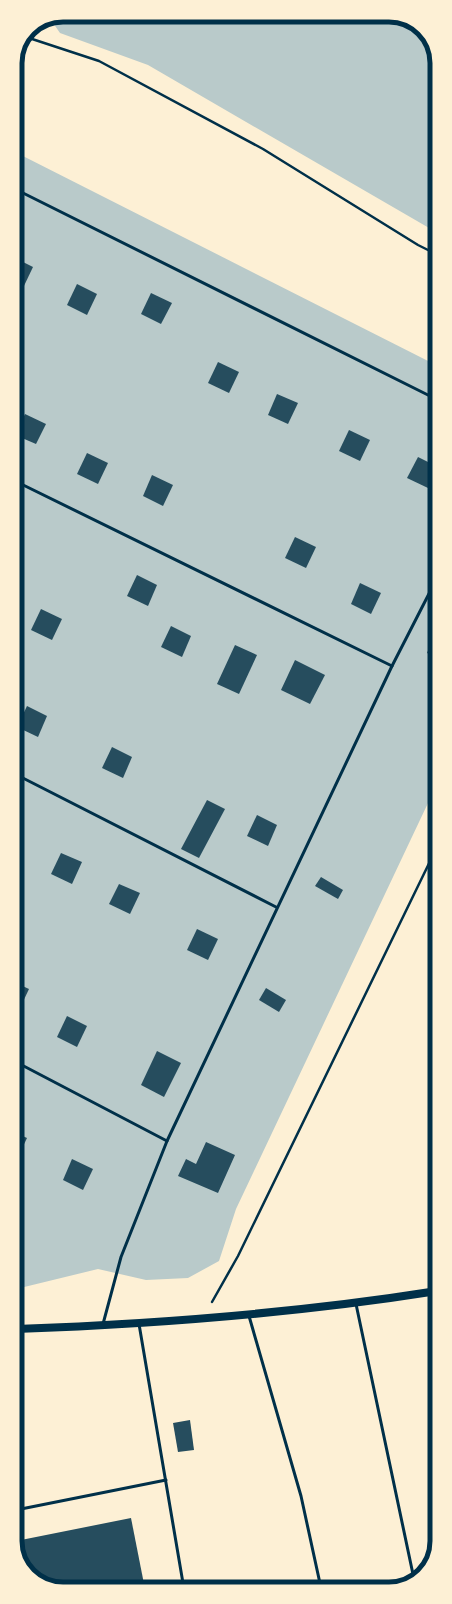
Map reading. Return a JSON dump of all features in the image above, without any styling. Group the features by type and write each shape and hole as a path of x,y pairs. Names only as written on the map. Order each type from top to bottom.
{"main road":[{"path":"22,1329 103,1326 248,1314 356,1304 430,1292"}],"lane":[{"path":"22,192 430,396"},
{"path":"22,484 392,666"},
{"path":"103,1326 121,1257 167,1141 276,907 392,666 430,592"},
{"path":"22,777 276,907"},
{"path":"22,1065 167,1141"},
{"path":"356,1304 413,1575"},
{"path":"248,1314 301,1496 320,1582"},
{"path":"138,1323 183,1582"},
{"path":"22,1509 166,1480"}],"path":[{"path":"31,38 99,61 263,149 418,246 430,251"},
{"path":"202,1318 238,1256 430,859"}],"shaded area":[{"path":"63,22 392,22 410,27 425,42 430,63 430,229 148,65 60,33 53,23"},
{"path":"22,156 430,362 430,799 236,1209 219,1261 188,1278 146,1280 98,1269 22,1288"}],"building":[{"path":"22,262 33,267 22,288"},
{"path":"77,284 97,294 87,315 67,305"},
{"path":"151,293 172,303 161,324 141,314"},
{"path":"218,362 239,372 229,393 208,383"},
{"path":"277,394 298,403 288,424 268,415"},
{"path":"25,414 46,424 36,444 22,438 22,420"},
{"path":"349,430 370,440 360,461 339,451"},
{"path":"87,453 108,463 98,484 77,474"},
{"path":"418,457 430,463 430,484 428,488 407,478"},
{"path":"152,475 173,485 163,506 143,496"},
{"path":"295,537 316,547 306,568 285,558"},
{"path":"137,575 157,585 148,606 127,596"},
{"path":"360,583 381,593 371,614 351,604"},
{"path":"41,609 62,619 52,640 31,630"},
{"path":"171,626 191,636 182,657 161,647"},
{"path":"235,645 257,655 239,694 217,684"},
{"path":"430,646 430,654 427,653"},
{"path":"295,660 325,675 310,704 281,690"},
{"path":"27,706 47,716 38,737 22,729 22,716"},
{"path":"112,747 132,757 123,778 102,768"},
{"path":"207,800 225,809 199,858 181,849"},
{"path":"257,815 277,825 268,846 247,836"},
{"path":"61,853 82,862 72,884 51,874"},
{"path":"321,877 343,890 338,899 315,886"},
{"path":"119,884 140,893 130,914 109,904"},
{"path":"197,929 218,939 208,960 187,950"},
{"path":"22,986 29,989 22,1004"},
{"path":"266,988 286,1000 279,1012 259,1000"},
{"path":"67,1016 87,1026 77,1047 57,1037"},
{"path":"157,1051 181,1063 164,1097 141,1085"},
{"path":"22,1136 27,1138 22,1148"},
{"path":"206,1142 235,1155 218,1193 178,1176 186,1159 196,1164"},
{"path":"72,1159 93,1169 83,1190 63,1180"},
{"path":"190,1420 194,1450 178,1452 173,1423"},
{"path":"131,1518 144,1582 60,1582 47,1579 36,1572 27,1562 22,1540"}]}
